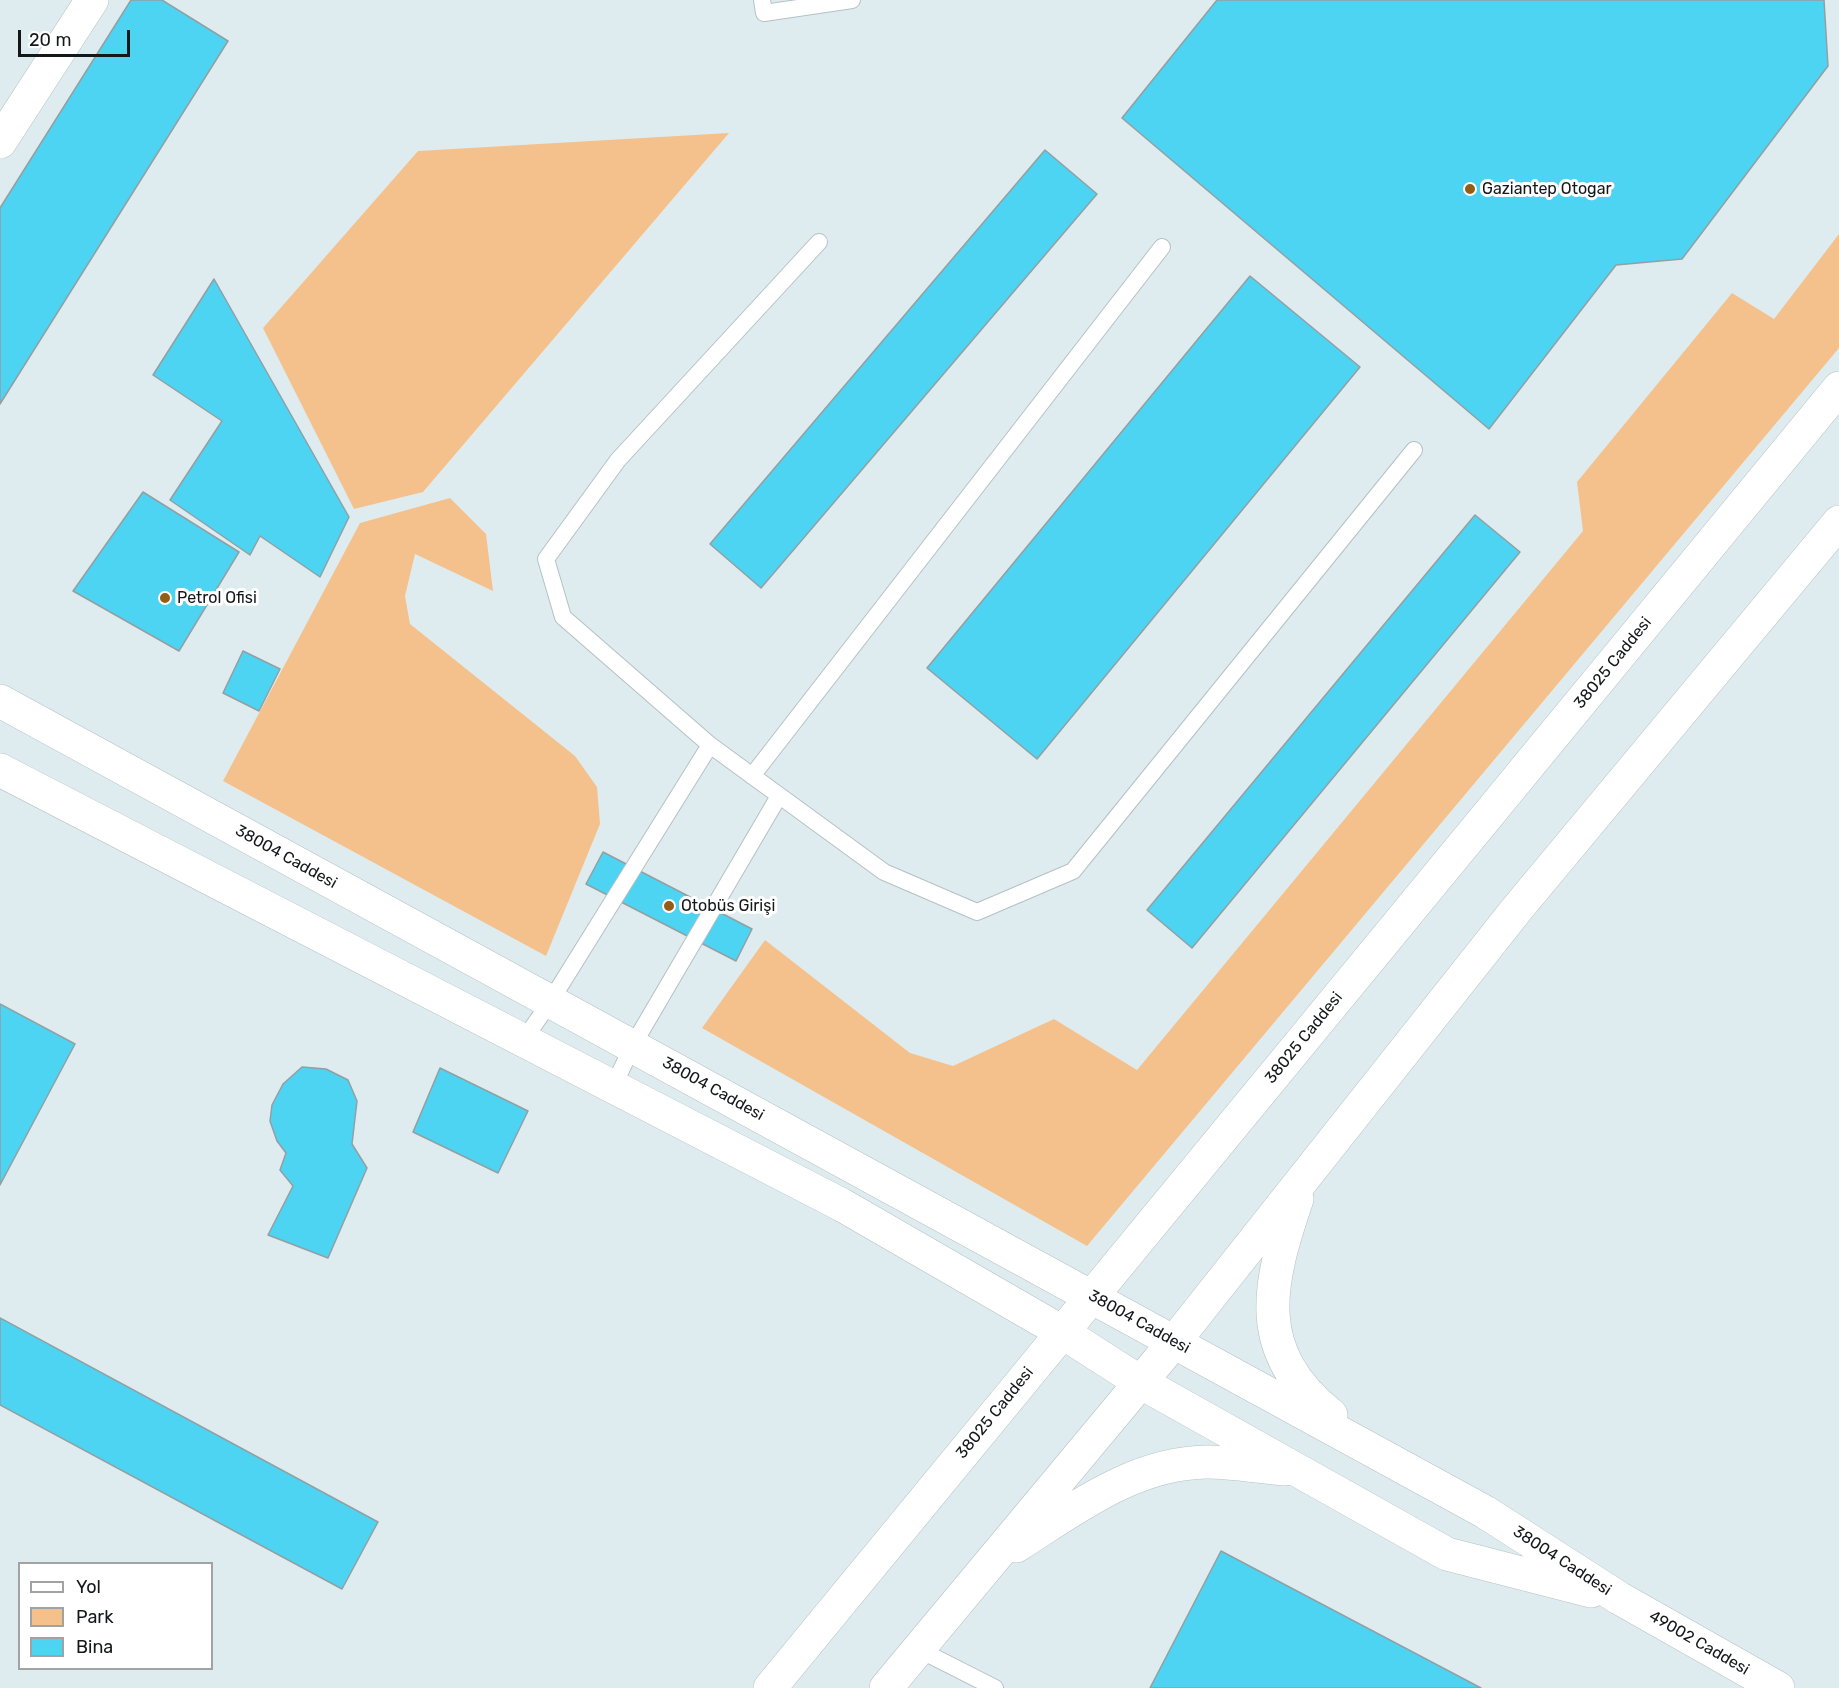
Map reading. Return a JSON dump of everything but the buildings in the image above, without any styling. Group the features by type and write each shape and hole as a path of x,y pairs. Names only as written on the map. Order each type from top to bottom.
{"street":[{"path":"0,142 92,0"},
{"name":"38025 Caddesi","path":"770,1688 1839,388"},
{"path":"886,1688 1174,1342 1516,909 1839,522"},
{"name":"38004 Caddesi","path":"0,701 1485,1512 1619,1598"},
{"name":"38004 Caddesi","path":"0,770 842,1205 1062,1332 1140,1382 1446,1554 1619,1598"},
{"path":"1306,1175 1278,1253 1272,1286 1276,1339 1290,1373 1310,1398 1379,1454"},
{"path":"991,1562 1115,1484 1167,1467 1207,1462 1298,1471"},
{"name":"49002 Caddesi","path":"1619,1598 1778,1688"}],"lane":[{"path":"762,0 764,13 852,0"},
{"path":"819,242 618,460 546,559 563,617 710,745 884,872 977,912 1073,871 1414,450"},
{"path":"752,776 1162,247"},
{"path":"523,1041 550,1002 710,745"},
{"path":"613,1087 633,1045 779,796"},
{"path":"918,1649 995,1688"}],"green space":[{"path":"729,133 423,492 354,509 263,328 418,151"},
{"path":"1839,234 1839,348 1087,1246 702,1028 765,940 910,1053 953,1066 1054,1019 1137,1070 1583,531 1577,482 1732,293 1774,319"},
{"path":"450,498 486,534 493,591 415,554 405,596 410,624 575,756 597,787 600,824 546,956 223,781 360,523"}],"place":[{"name":"Gaziantep Otogar","path":"1470,189"},
{"name":"Petrol Ofisi","path":"165,598"},
{"name":"Otobüs Girişi","path":"669,906"}]}
